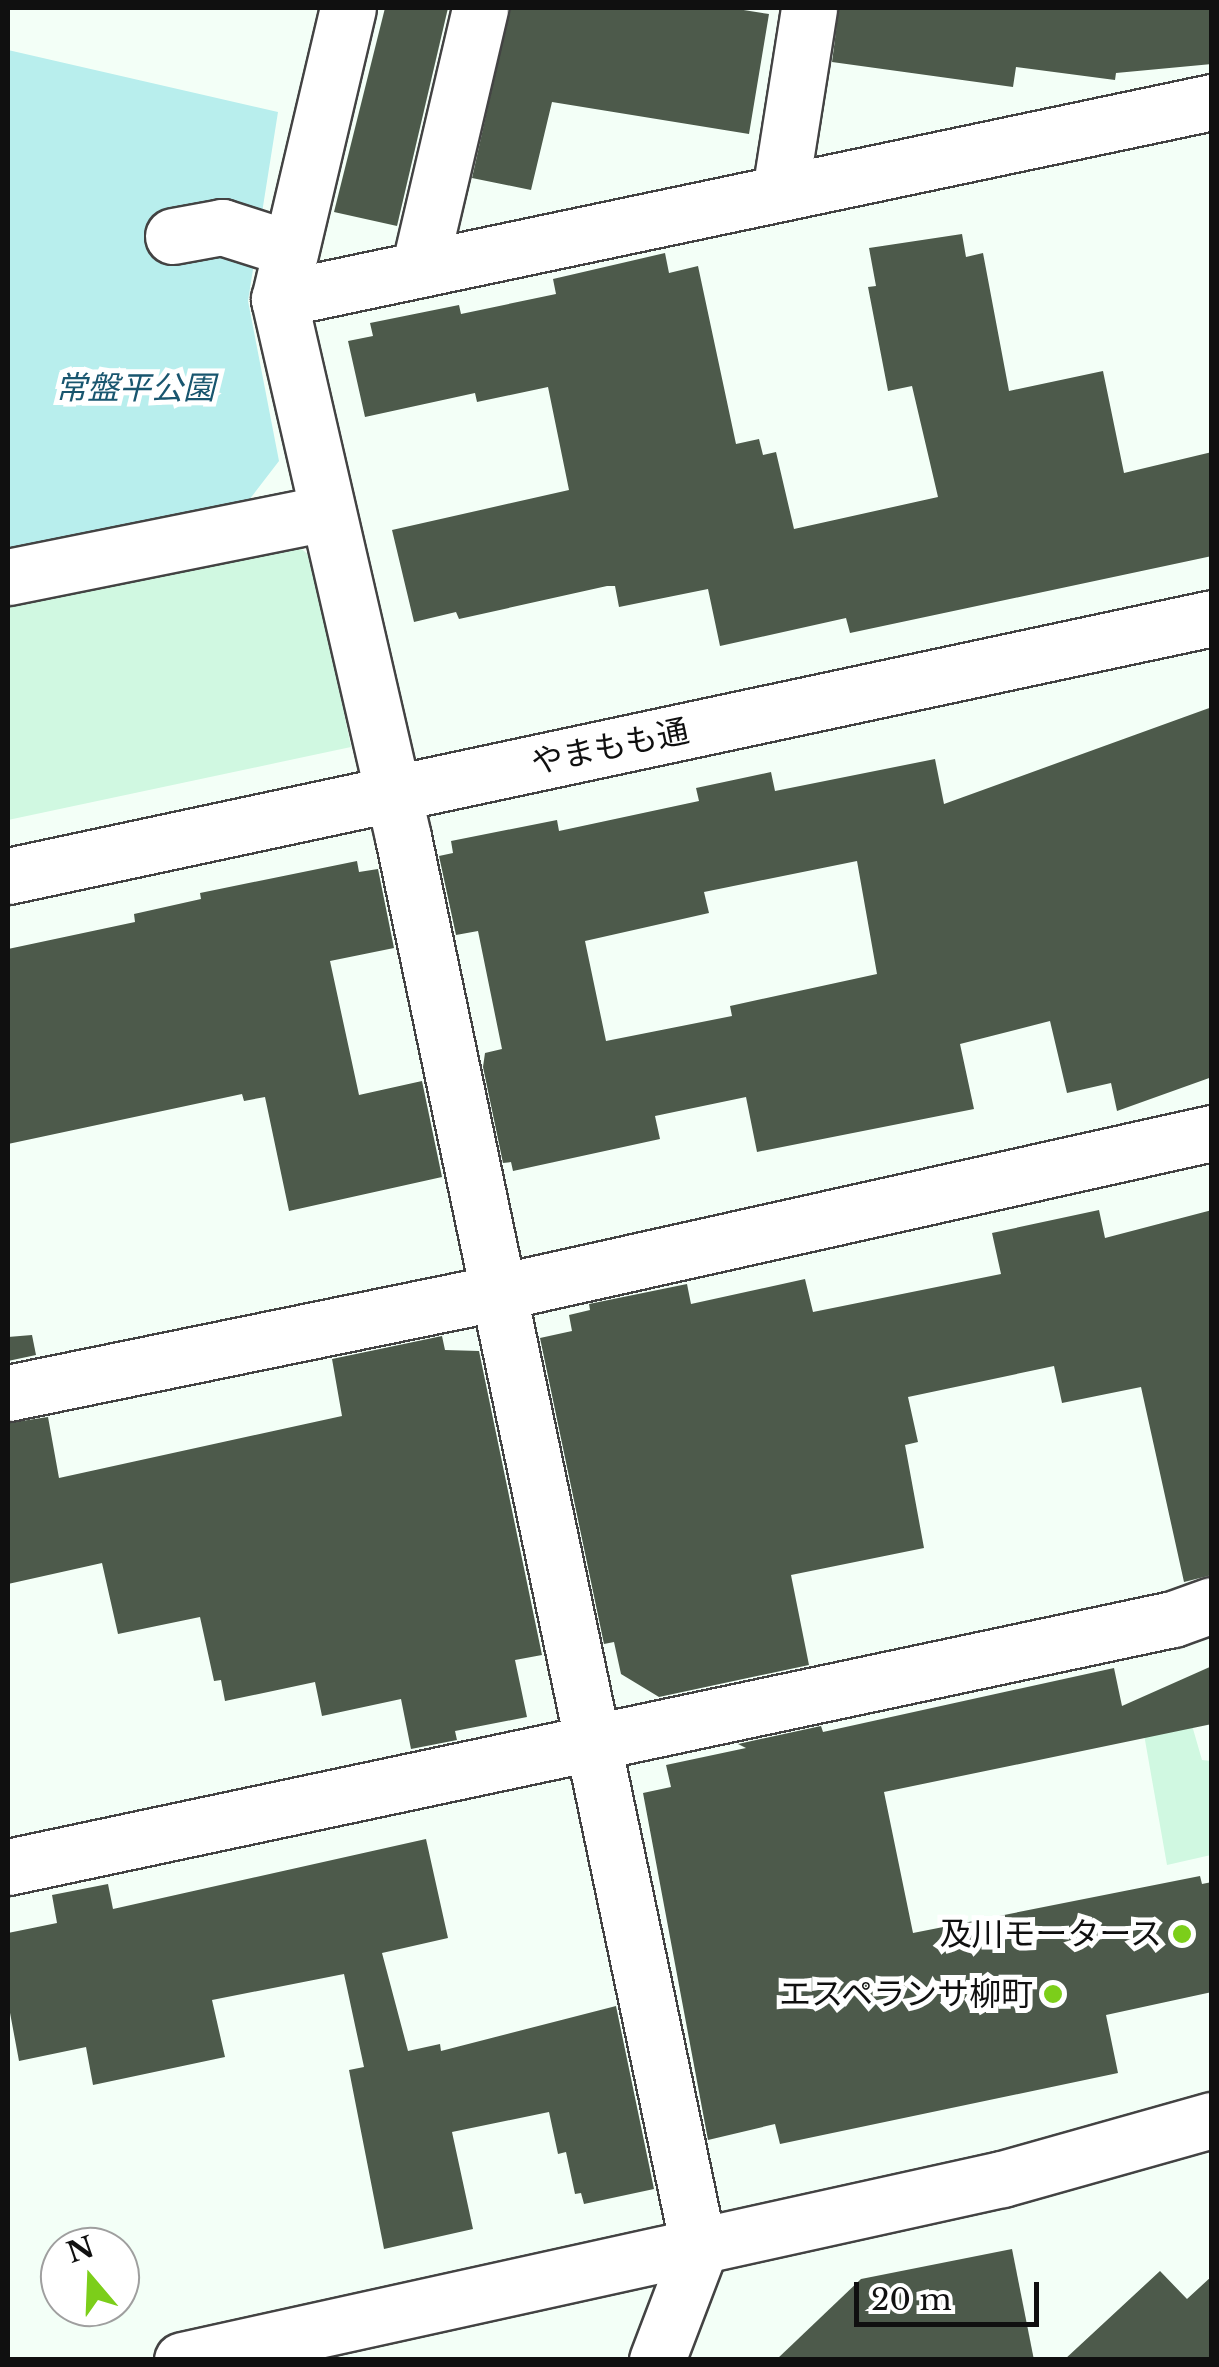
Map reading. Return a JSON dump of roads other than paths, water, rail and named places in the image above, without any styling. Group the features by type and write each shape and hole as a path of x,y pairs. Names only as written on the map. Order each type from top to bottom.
{"street":[{"path":"348,8 285,274 324,513 393,793 699,2250 657,2360"},
{"path":"418,269 480,8"},
{"path":"780,192 809,8"},
{"path":"173,236 222,227 285,274 418,269 1212,102"},
{"path":"8,577 324,513"},
{"name":"やまもも通","path":"8,876 1212,618"},
{"path":"8,1393 500,1292 1212,1132"},
{"path":"8,1867 1173,1619 1212,1604"},
{"path":"182,2360 699,2250 1002,2179 1212,2120"}],"place":[{"name":"及川モータース","path":"1182,1934"},
{"name":"エスペランサ柳町","path":"1053,1994"}],"park label":[{"name":"常盤平公園","path":"135,388"}]}
